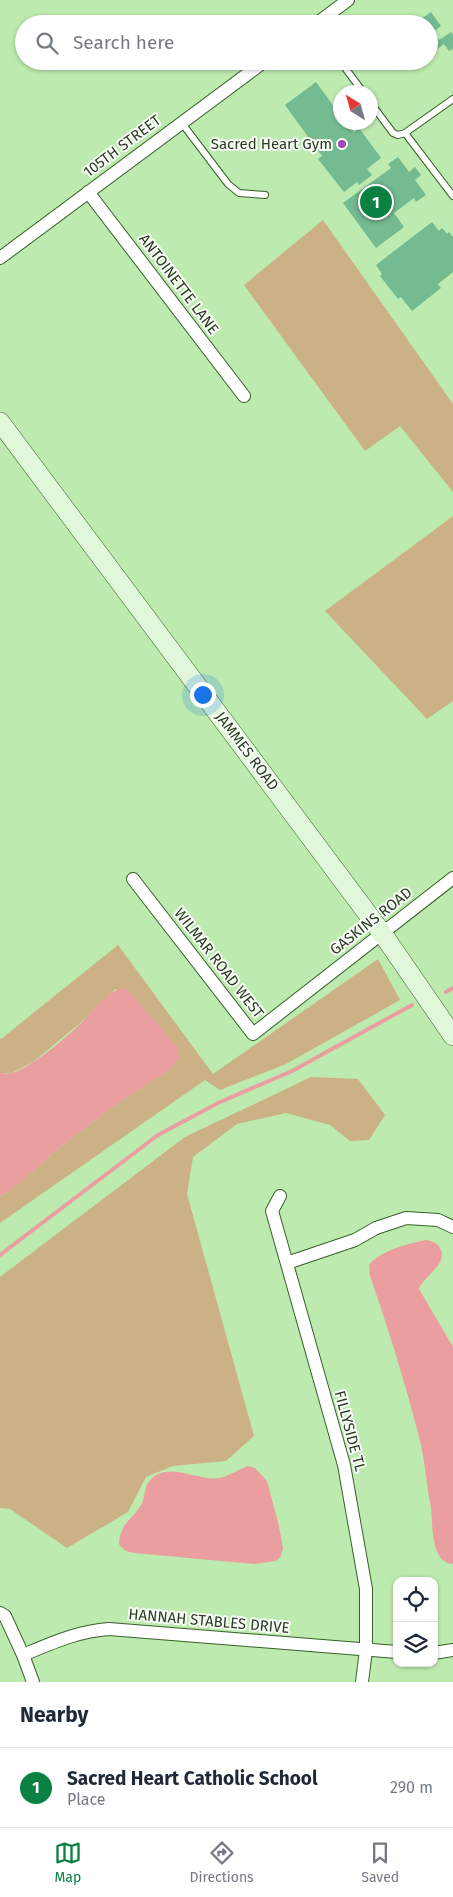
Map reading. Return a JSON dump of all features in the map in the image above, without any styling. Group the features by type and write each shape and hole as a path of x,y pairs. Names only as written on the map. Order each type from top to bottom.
{"street":[{"path":"328,15 348,0"},
{"name":"105TH STREET","path":"0,258 253,70"},
{"name":"ANTOINETTE LANE","path":"88,192 244,396"},
{"name":"JAMMES ROAD","path":"0,422 382,933 453,1036"},
{"name":"GASKINS ROAD","path":"310,989 453,878"},
{"name":"WILMAR ROAD WEST","path":"134,880 253,1034 310,989"},
{"name":"FILLYSIDE TL","path":"280,1196 272,1211 344,1465 366,1589 366,1650 362,1682"},
{"path":"287,1262 356,1240 376,1228 406,1218 438,1220 453,1227"},
{"path":"0,1613 5,1616 34,1682"},
{"name":"HANNAH STABLES DRIVE","path":"23,1655 73,1634 109,1629 393,1652"},
{"path":"438,1652 453,1650"}],"lane":[{"path":"347,70 358,85"},
{"path":"378,113 393,133 398,135 406,133 453,99"},
{"path":"181,122 228,184 240,193 265,195"},
{"path":"406,133 453,196"}],"shaded area":[{"path":"323,220 453,404 453,492 400,426 365,451 244,285"},
{"path":"453,516 453,701 427,719 325,611"},
{"path":"118,945 213,1074 378,959 400,1000 286,1064 220,1090 205,1080 0,1223 0,1196 14,1188 59,1148 115,1105 167,1072 177,1047 116,989 79,1024 33,1062 12,1073 0,1073 0,1038"},
{"path":"126,988 177,1047 179,1057 167,1072 115,1105 59,1148 14,1188 0,1196 0,1073 12,1073 38,1059 75,1029 112,992"},
{"path":"311,1077 358,1079 385,1115 369,1140 350,1141 330,1125 286,1113 237,1124 193,1157 187,1194 254,1436 226,1461 173,1466 146,1477 128,1512 67,1548 10,1509 0,1508 0,1277 185,1137"},
{"path":"426,1240 434,1242 440,1248 442,1254 439,1264 419,1289 453,1347 453,1564 445,1562 439,1556 436,1548 420,1441 397,1358 370,1276 369,1265 380,1255"},
{"path":"248,1466 255,1468 267,1481 283,1548 281,1556 276,1561 254,1564 134,1553 125,1550 119,1544 124,1526 138,1510 148,1483 155,1476 163,1472 172,1471 202,1477 220,1478"}],"building":[{"path":"451,32 453,35 453,49 449,51 444,44 438,48 438,39 439,40"},
{"name":"Sacred Heart Gym","path":"316,82 333,105 333,130 352,130 354,132 360,130 381,158 367,169 372,175 359,185 357,182 344,192 318,159 322,156 285,105"},
{"path":"398,157 409,172 415,167 421,175 415,180 426,195 416,202 414,198 394,213 404,227 376,248 343,203 391,168 388,164"},
{"path":"432,222 439,231 442,228 453,237 453,272 438,284 441,288 412,311 401,297 398,299 380,276 382,274 376,265"}],"waterway":[{"path":"446,992 453,988"},
{"path":"0,1255 158,1135 220,1102 292,1071 412,1005"}],"place":[{"name":"Sacred Heart Gym","path":"342,144"},
{"name":"Sacred Heart Catholic School","path":"376,202"}]}
